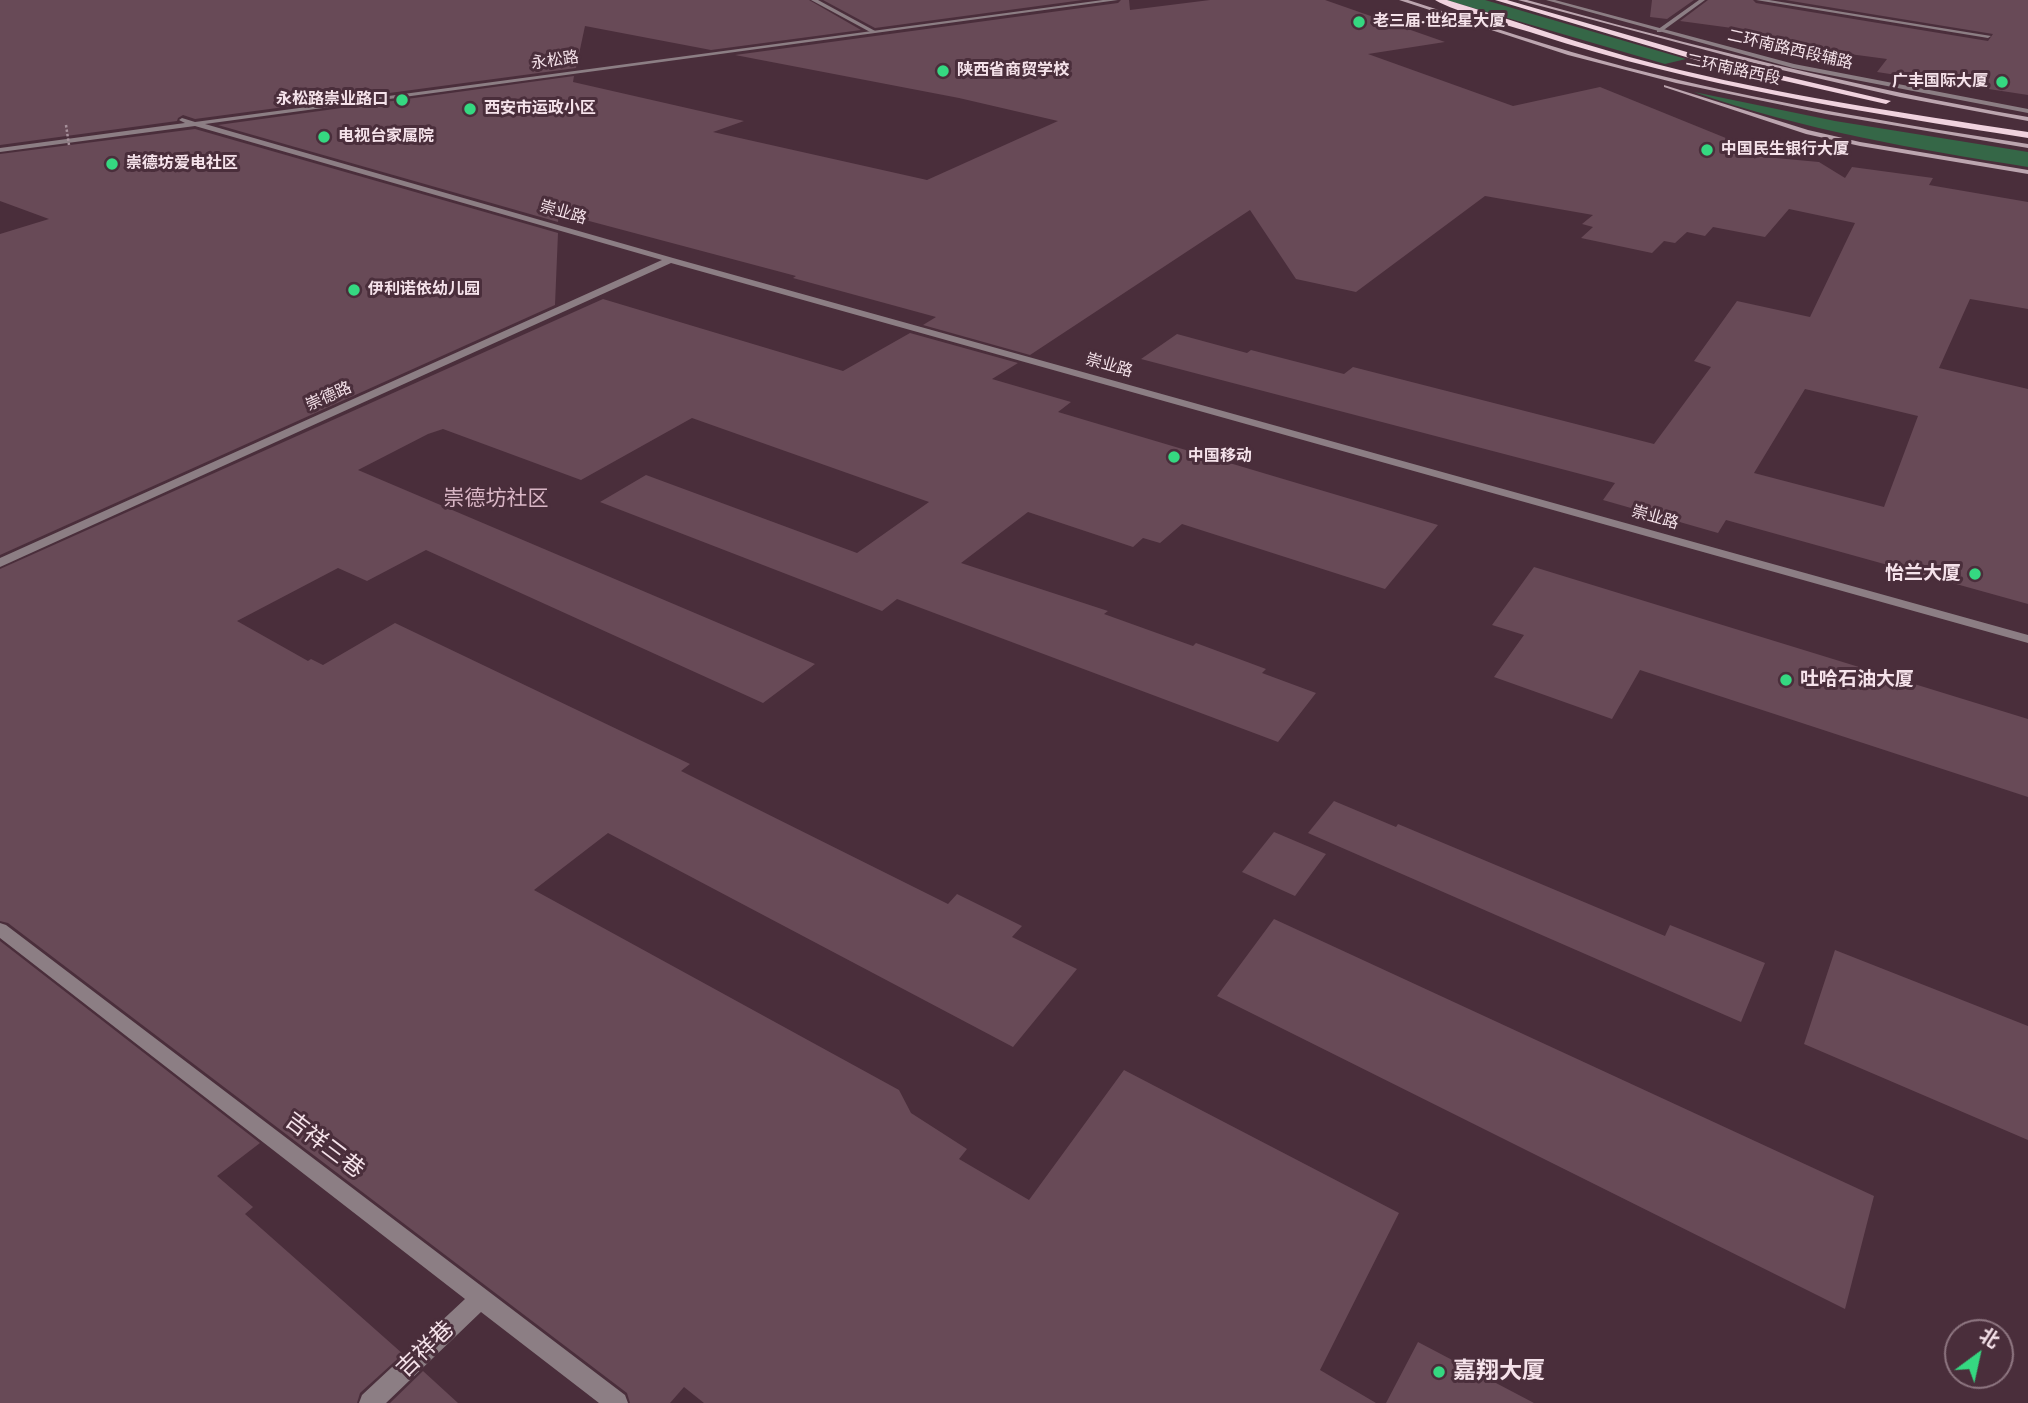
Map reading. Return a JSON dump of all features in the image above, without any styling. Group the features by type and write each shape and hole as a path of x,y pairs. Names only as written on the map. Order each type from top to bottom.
{"highway":[{"name":"二环南路西段","path":"1440,0 1679,72 1853,108 2028,135"},
{"name":"二环南路西段","path":"1500,0 1754,72 1894,102 2028,126"}],"main road":[{"path":"1402,0 1623,68 1786,105 2028,146"},
{"name":"二环南路西段","path":"1521,0 1808,77 1927,102 2028,119"},
{"path":"1623,68 1698,98 1806,132 2028,172"}],"street":[{"path":"814,0 871,30"},
{"name":"永松路","path":"0,150 1083,0"},
{"name":"永松路","path":"0,144 1115,0"},
{"name":"二环南路西段辅路","path":"1549,0 1793,66 2028,111"},
{"path":"1659,31 1702,0"},
{"path":"1759,0 1987,36"},
{"name":"崇业路","path":"182,120 670,260 2028,639"},
{"name":"崇德路","path":"0,563 670,260"},
{"name":"吉祥三巷","path":"0,929 617,1403"},
{"name":"吉祥巷","path":"370,1403 482,1297"}],"path":[{"path":"66,125 69,145"}],"green space":[{"path":"1446,0 1485,0 1686,59 1665,64"},
{"path":"1694,92 1835,121 2028,152 2028,167 1818,128"}],"building":[{"path":"0,0 809,0 861,30 711,50 585,26 576,68 195,119 183,115 177,121 0,145"},
{"path":"823,0 1083,0 875,28"},
{"path":"1121,0 1129,0 1130,10 1210,0 1325,0 1445,42 1368,54 1513,106 1600,87 1748,147 1765,157 1819,162 1845,178 1852,167 1933,178 1929,185 2028,202 2028,309 1970,299 1939,368 2028,389 2028,604 1726,520 1718,533 1603,500 1615,483 1141,359 1177,334 1247,353 1251,350 1344,374 1353,367 1654,444 1711,367 1694,361 1737,301 1810,317 1855,223 1789,209 1765,237 1713,227 1705,236 1687,232 1675,243 1664,241 1652,253 1581,238 1593,227 1582,224 1593,215 1485,196 1356,292 1296,279 1250,210 1030,355 923,325 936,317 793,278 796,276 559,213 558,222 218,125 574,76 573,82 744,121 713,132 927,180 1058,121 959,98 735,55 1118,3","holes":["1805,389 1918,416 1884,507 1754,473"]},
{"path":"1652,0 1694,0 1667,19 1650,17"},
{"path":"1708,0 1753,0 1756,3 1988,41 1993,34 1785,0 2028,0 2028,95 1877,72 1887,59 1827,51 1829,48 1728,31 1732,28 1680,21"},
{"path":"195,129 558,233 555,305 0,555 0,234 49,219 0,201 0,154"},
{"path":"603,299 843,371 910,333 1018,363 992,379 1071,402 1058,412 1438,525 1385,589 1182,524 1160,543 1143,538 1133,547 1028,512 961,563 1108,611 1104,614 1193,646 1196,643 1266,669 1262,673 1316,693 1278,742 897,599 882,611 600,502 646,475 857,553 929,502 692,418 581,480 443,429 358,470 815,664 763,703 426,550 367,581 338,568 237,621 308,661 311,659 323,665 395,623 690,764 681,771 948,904 957,894 1022,926 1012,937 1077,969 1013,1047 608,833 534,890 899,1090 911,1113 967,1149 959,1159 1029,1200 1124,1070 1399,1213 1320,1370 1376,1403 704,1403 684,1387 670,1403 630,1403 627,1393 8,923 0,921 0,569"},
{"name":"吐哈石油大厦","path":"1534,567 2028,719 2028,797 1640,670 1612,719 1494,677 1524,635 1492,625"},
{"path":"1334,801 1396,827 1398,824 1665,936 1670,925 1765,963 1741,1022 1308,833"},
{"path":"1274,832 1326,854 1295,896 1242,872"},
{"path":"1274,919 1874,1196 1845,1309 1217,996"},
{"path":"0,941 260,1143 217,1176 253,1207 245,1214 403,1354 360,1393 357,1403 0,1403"},
{"path":"1835,950 2028,1026 2028,1140 1804,1044"},
{"name":"嘉翔大厦","path":"1418,1342 1534,1403 1386,1403"},
{"path":"423,1371 458,1403 390,1403"}],"place":[{"name":"老三届·世纪星大厦","path":"1359,22"},
{"name":"陕西省商贸学校","path":"943,71"},
{"name":"广丰国际大厦","path":"2002,82"},
{"name":"永松路崇业路口","path":"402,100"},
{"name":"西安市运政小区","path":"470,109"},
{"name":"电视台家属院","path":"324,137"},
{"name":"中国民生银行大厦","path":"1707,150"},
{"name":"崇德坊爱电社区","path":"112,164"},
{"name":"伊利诺依幼儿园","path":"354,290"},
{"name":"中国移动","path":"1174,457"},
{"name":"怡兰大厦","path":"1975,574"},
{"name":"吐哈石油大厦","path":"1786,680"},
{"name":"嘉翔大厦","path":"1439,1372"}],"district":[{"name":"崇德坊社区","path":"496,499"}]}
